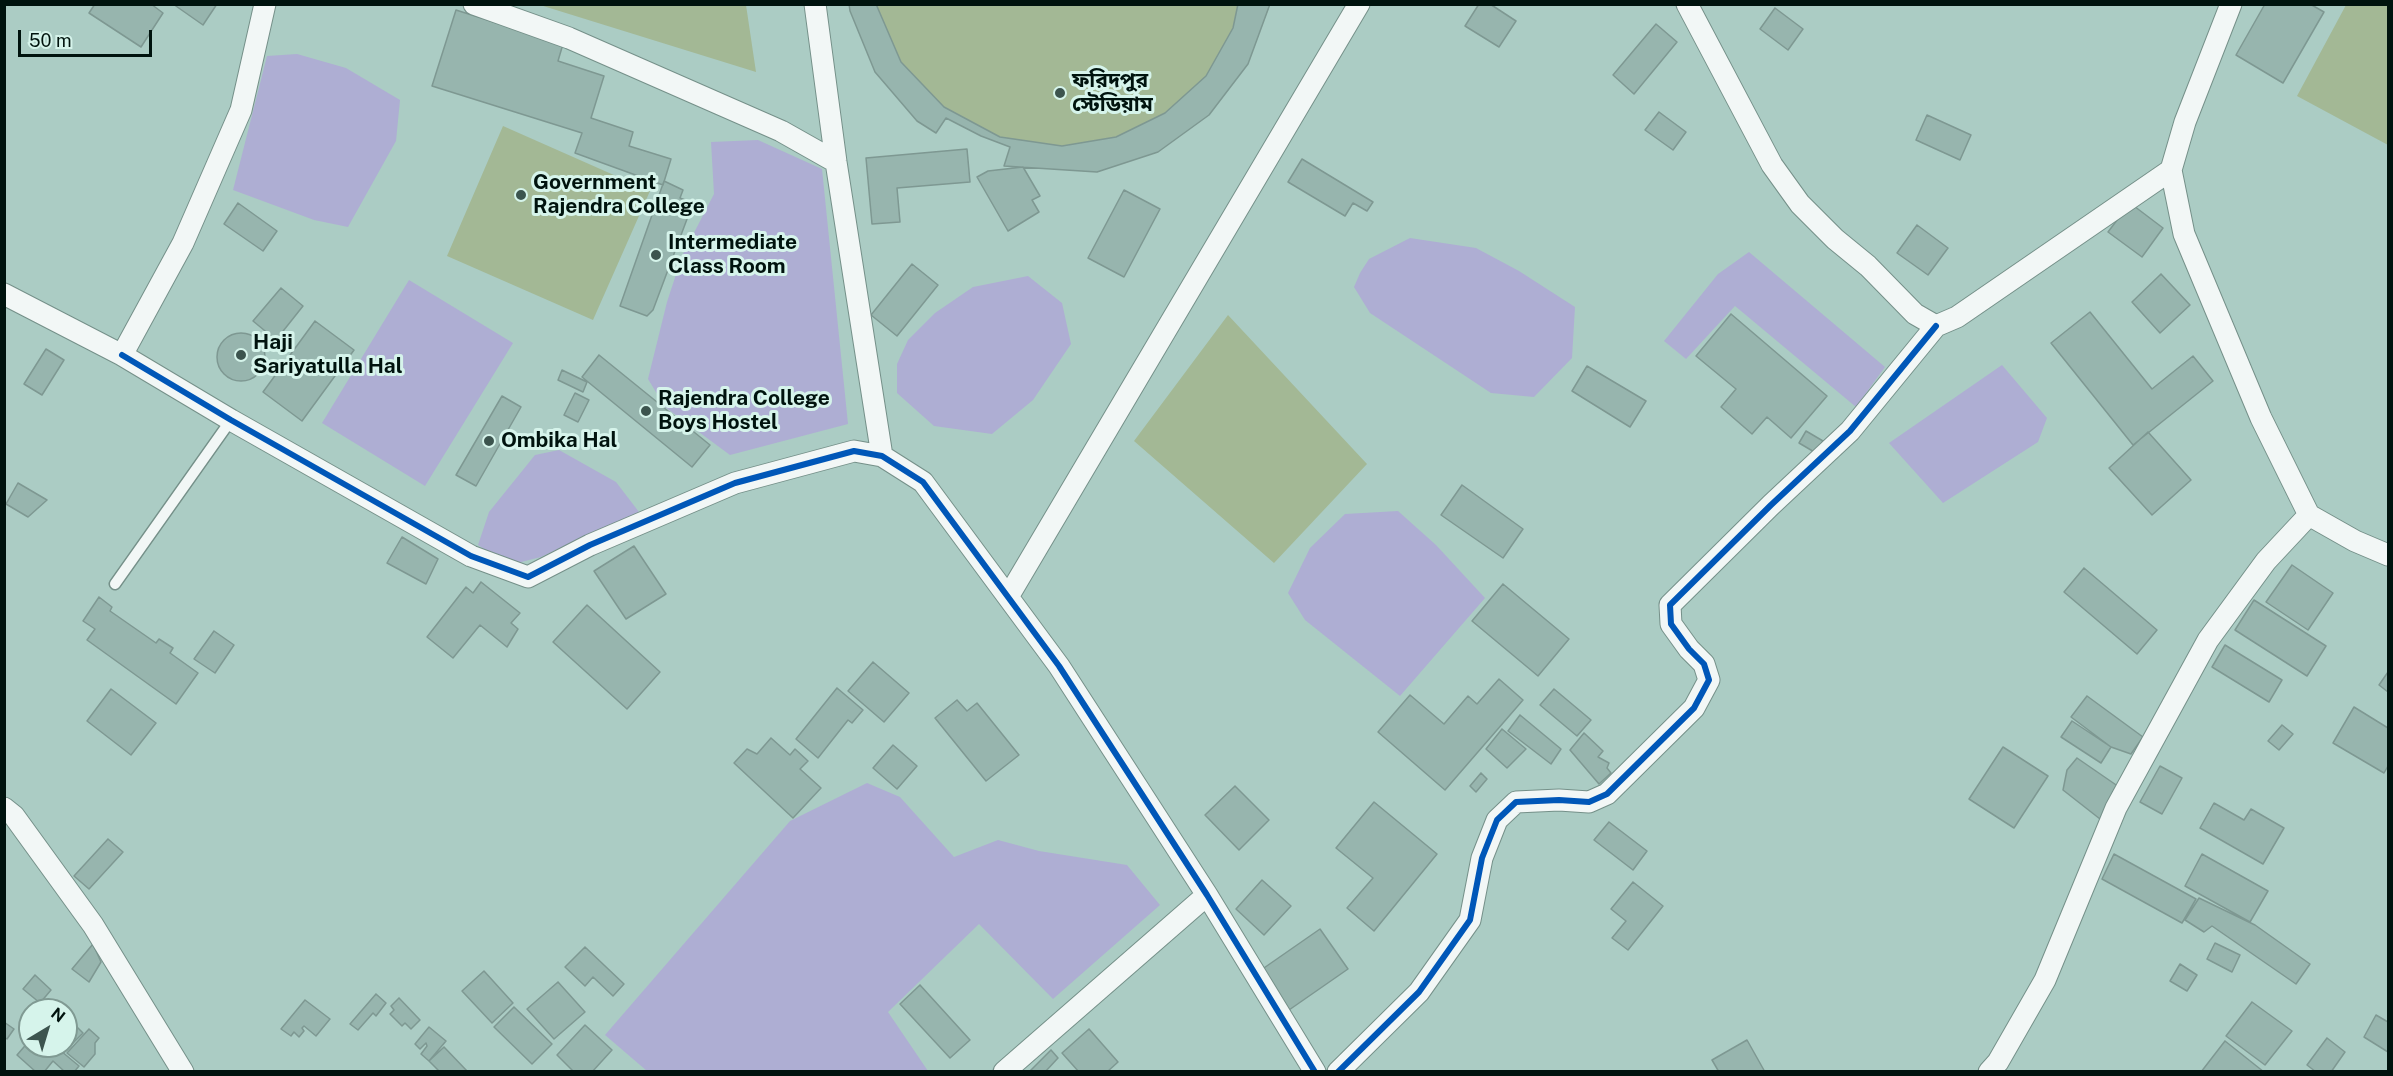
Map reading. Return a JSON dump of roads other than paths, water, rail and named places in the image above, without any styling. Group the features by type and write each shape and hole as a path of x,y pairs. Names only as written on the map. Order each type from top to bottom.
{"street":[{"path":"122,355 183,243 241,110 265,4"},
{"path":"474,4 569,38 781,130 836,162"},
{"path":"815,4 836,162 882,456"},
{"path":"1008,597 1359,4"},
{"path":"1687,4 1772,165 1800,204 1834,239 1868,266 1915,314 1936,326"},
{"path":"2231,4 2185,122 2171,170 2184,234 2261,418 2309,515 2355,541 2388,555"},
{"path":"1338,1071 1419,992 1470,920 1482,858 1497,820 1516,802 1559,800 1589,802 1607,794 1694,708 1709,680 1704,664 1689,649 1671,624 1670,605 1850,431 1936,326 1957,317 2171,170"},
{"path":"4,294 122,355 231,420 471,556 528,577 590,545 735,483 854,452 882,456 923,482 1059,666 1207,895 1316,1071"},
{"path":"1989,1071 1998,1062 2045,980 2115,808 2208,640 2266,561 2309,515"},
{"path":"4,808 14,816 93,925 183,1071"},
{"path":"1004,1071 1207,895"}],"lane":[{"path":"115,584 231,420"}],"water":[{"path":"297,54 346,68 400,100 396,141 348,227 314,220 233,190 267,56"},
{"path":"758,140 822,169 848,424 730,455 665,407 648,379 667,302 682,256 714,194 711,142"},
{"path":"1410,238 1476,248 1519,271 1575,307 1572,358 1534,397 1491,393 1370,313 1354,287 1360,273 1369,259"},
{"path":"1749,252 1885,367 1856,407 1735,306 1686,359 1664,341 1718,274"},
{"path":"1028,276 1062,303 1071,344 1033,400 992,434 934,426 897,393 897,364 908,340 935,313 973,287"},
{"path":"409,280 513,343 425,486 322,423"},
{"path":"2002,365 2047,418 2038,442 1943,503 1889,443"},
{"path":"559,450 616,482 639,512 541,557 509,565 478,545 489,512 535,455"},
{"path":"1398,511 1436,545 1485,598 1400,696 1305,620 1288,593 1310,548 1345,514"},
{"path":"867,783 900,797 954,857 998,840 1039,851 1127,865 1160,905 1053,999 979,924 888,1012 928,1071 647,1071 605,1035 790,821"}],"place":[{"name":"ফরিদপুর স্টেডিয়াম","path":"1060,93"},
{"name":"Government Rajendra College","path":"521,195"},
{"name":"Intermediate Class Room","path":"656,255"},
{"name":"Haji Sariyatulla Hal","path":"241,355"},
{"name":"Rajendra College Boys Hostel","path":"646,411"},
{"name":"Ombika Hal","path":"489,441"}]}
